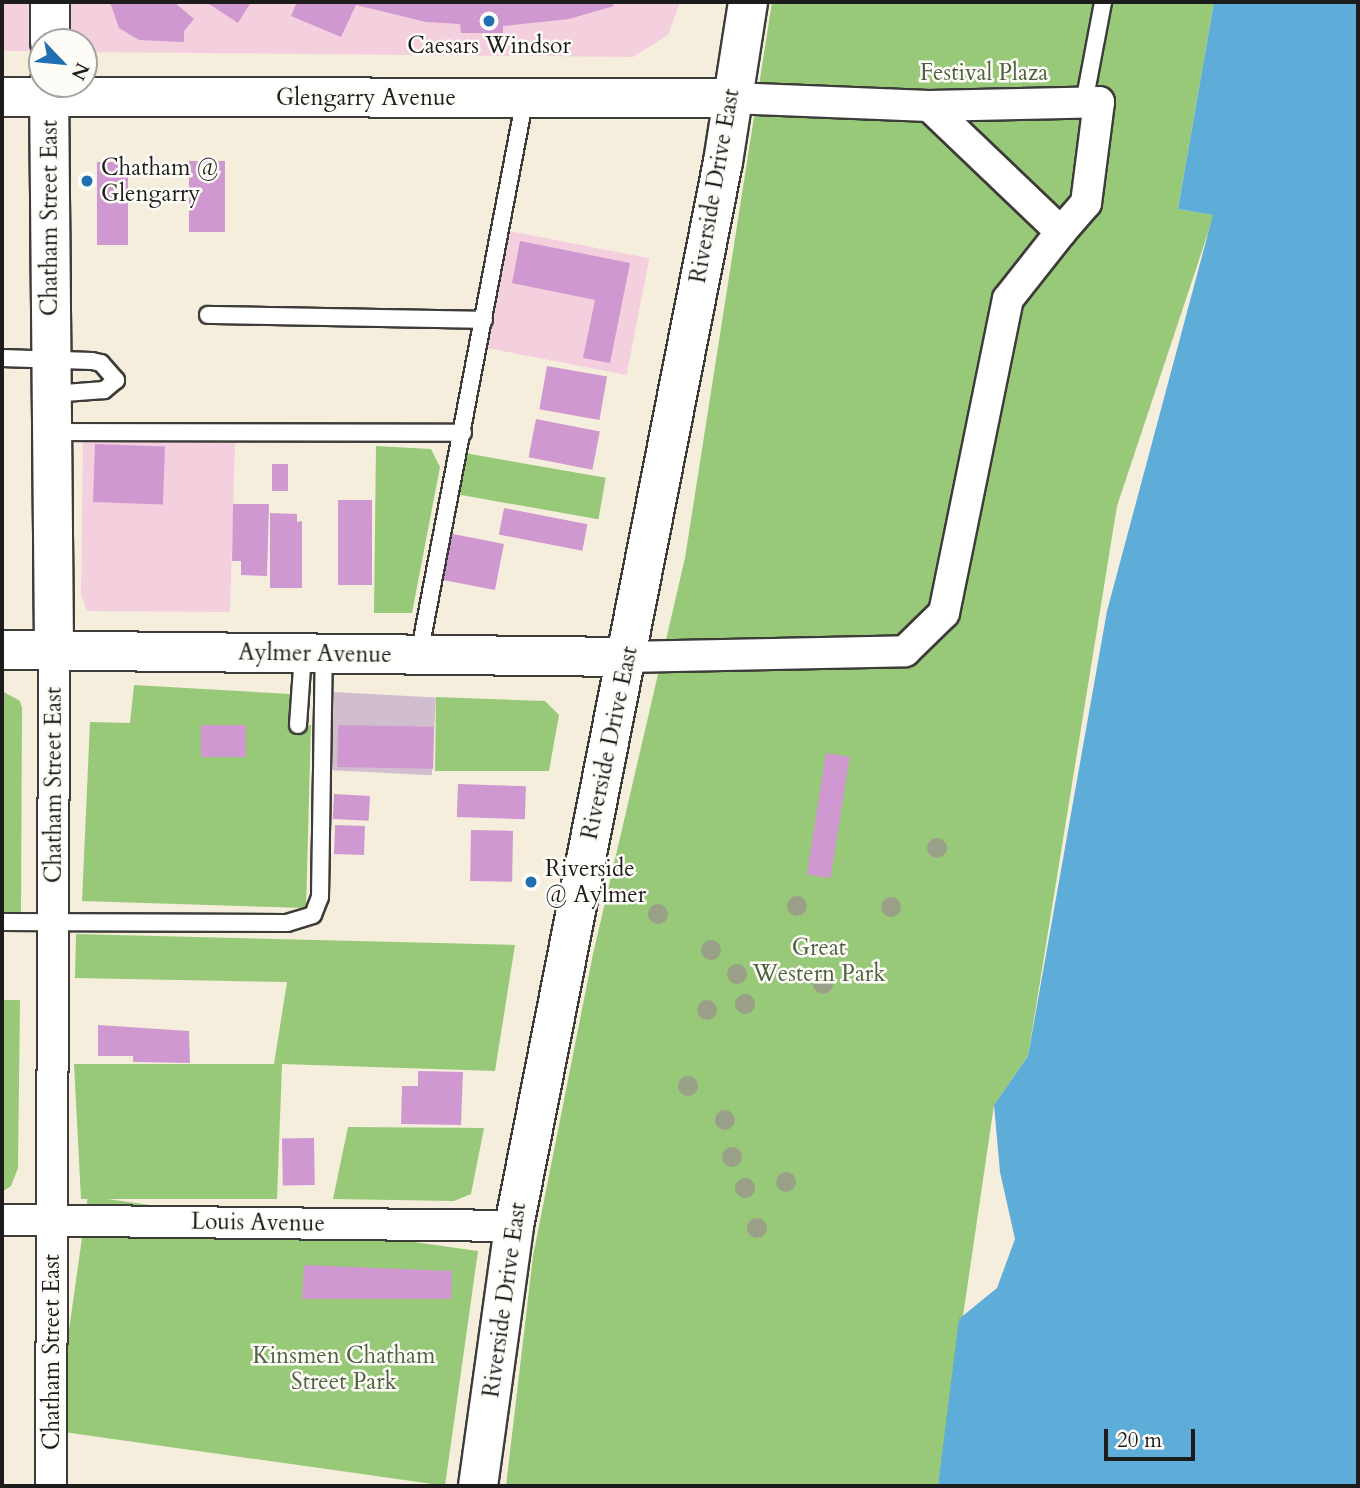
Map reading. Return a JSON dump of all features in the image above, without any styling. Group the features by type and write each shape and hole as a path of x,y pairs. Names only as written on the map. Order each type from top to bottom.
{"main road":[{"path":"50,2 50,28"},
{"name":"Riverside Drive East","path":"478,1486 514,1226 628,657 723,162 748,2"},
{"name":"Glengarry Avenue","path":"98,92 731,98"},
{"name":"Glengarry Avenue","path":"2,97 28,94"},
{"name":"Chatham Street East","path":"49,98 54,651"},
{"name":"Aylmer Avenue","path":"2,650 628,657"}],"street":[{"path":"628,657 905,651 925,632 944,612 1008,299 1086,203 1099,102 929,106 731,98"},
{"path":"929,106 1061,232"},
{"name":"Chatham Street East","path":"51,1486 54,651"},
{"name":"Louis Avenue","path":"2,1220 514,1226"}],"lane":[{"path":"1084,103 1103,2"},
{"path":"419,655 525,98"},
{"path":"208,315 484,320"},
{"path":"2,358 51,377"},
{"path":"52,432 463,433"},
{"path":"298,725 314,654"},
{"path":"2,922 54,920 287,923 313,915 320,897 314,654"}],"shaded area":[{"name":"Caesars Windsor","path":"2,2 680,2 668,35 633,57 98,52 98,28 28,28 28,51 2,51"},
{"path":"504,230 649,258 627,375 481,347"},
{"path":"83,439 235,443 230,612 87,611 81,594"},
{"path":"332,692 436,697 432,775 328,770"}],"green space":[{"name":"Great Western Park","path":"772,2 1214,2 1178,209 1214,215 1117,506 1028,1056 994,1105 938,1486 506,1486 533,1256 593,954 685,558"},
{"path":"376,446 431,449 440,467 412,613 374,613"},
{"path":"459,452 606,478 598,519 452,493"},
{"path":"134,685 291,694 289,725 311,725 306,908 82,901 90,722 130,723"},
{"path":"2,691 20,701 22,708 21,913 2,913"},
{"path":"436,697 545,701 559,715 549,771 435,771"},
{"path":"76,934 515,945 495,1071 282,1064 277,1199 81,1199 74,1064 274,1064 287,982 75,978"},
{"path":"2,1000 20,1000 18,1168 11,1186 2,1192"},
{"path":"348,1127 484,1128 471,1194 454,1201 333,1199"},
{"name":"Kinsmen Chatham Street Park","path":"88,1196 478,1251 445,1486 55,1431"}],"water":[{"path":"1214,2 1358,2 1358,1486 938,1486 959,1319 997,1288 1015,1239 1000,1172 994,1105 1028,1056 1107,611 1213,215 1178,209"}],"building":[{"path":"110,2 174,2 194,19 184,31 184,42 139,40 119,28"},
{"path":"206,2 251,2 238,23"},
{"name":"Caesars Windsor","path":"297,2 612,2 614,6 569,19 503,26 503,33 461,33 460,24 426,22 356,5 341,37 291,16"},
{"path":"189,161 225,161 225,232 189,232"},
{"path":"97,162 128,162 128,245 97,245"},
{"path":"520,241 630,263 610,363 583,358 595,300 512,283"},
{"path":"547,366 607,377 599,420 539,409"},
{"path":"536,419 600,431 592,470 529,457"},
{"path":"95,444 165,446 163,504 93,502"},
{"path":"272,464 288,464 288,491 272,491"},
{"path":"338,500 372,500 372,585 338,585"},
{"path":"233,504 269,504 267,576 241,575 241,561 232,561"},
{"path":"504,508 587,524 582,551 499,535"},
{"path":"270,513 297,514 297,522 302,521 302,588 270,588"},
{"path":"448,533 504,544 495,590 439,579"},
{"path":"201,725 246,725 246,757 201,757"},
{"path":"338,725 434,727 433,769 337,767"},
{"path":"826,753 850,757 830,878 807,874"},
{"path":"458,784 526,786 525,819 457,817"},
{"path":"334,794 370,796 369,821 333,819"},
{"path":"335,825 365,826 364,855 334,854"},
{"path":"471,830 513,831 512,882 470,881"},
{"path":"98,1025 189,1031 190,1063 133,1062 133,1056 98,1056"},
{"path":"418,1071 463,1072 461,1125 401,1124 402,1086 418,1086"},
{"path":"314,1138 315,1185 283,1186 282,1139"},
{"path":"304,1265 452,1271 451,1299 302,1299"}],"place":[{"name":"Caesars Windsor","path":"489,21"},
{"name":"Chatham @ Glengarry","path":"87,181"},
{"name":"Riverside @ Aylmer","path":"531,882"}],"park label":[{"name":"Festival Plaza","path":"984,73"}]}
